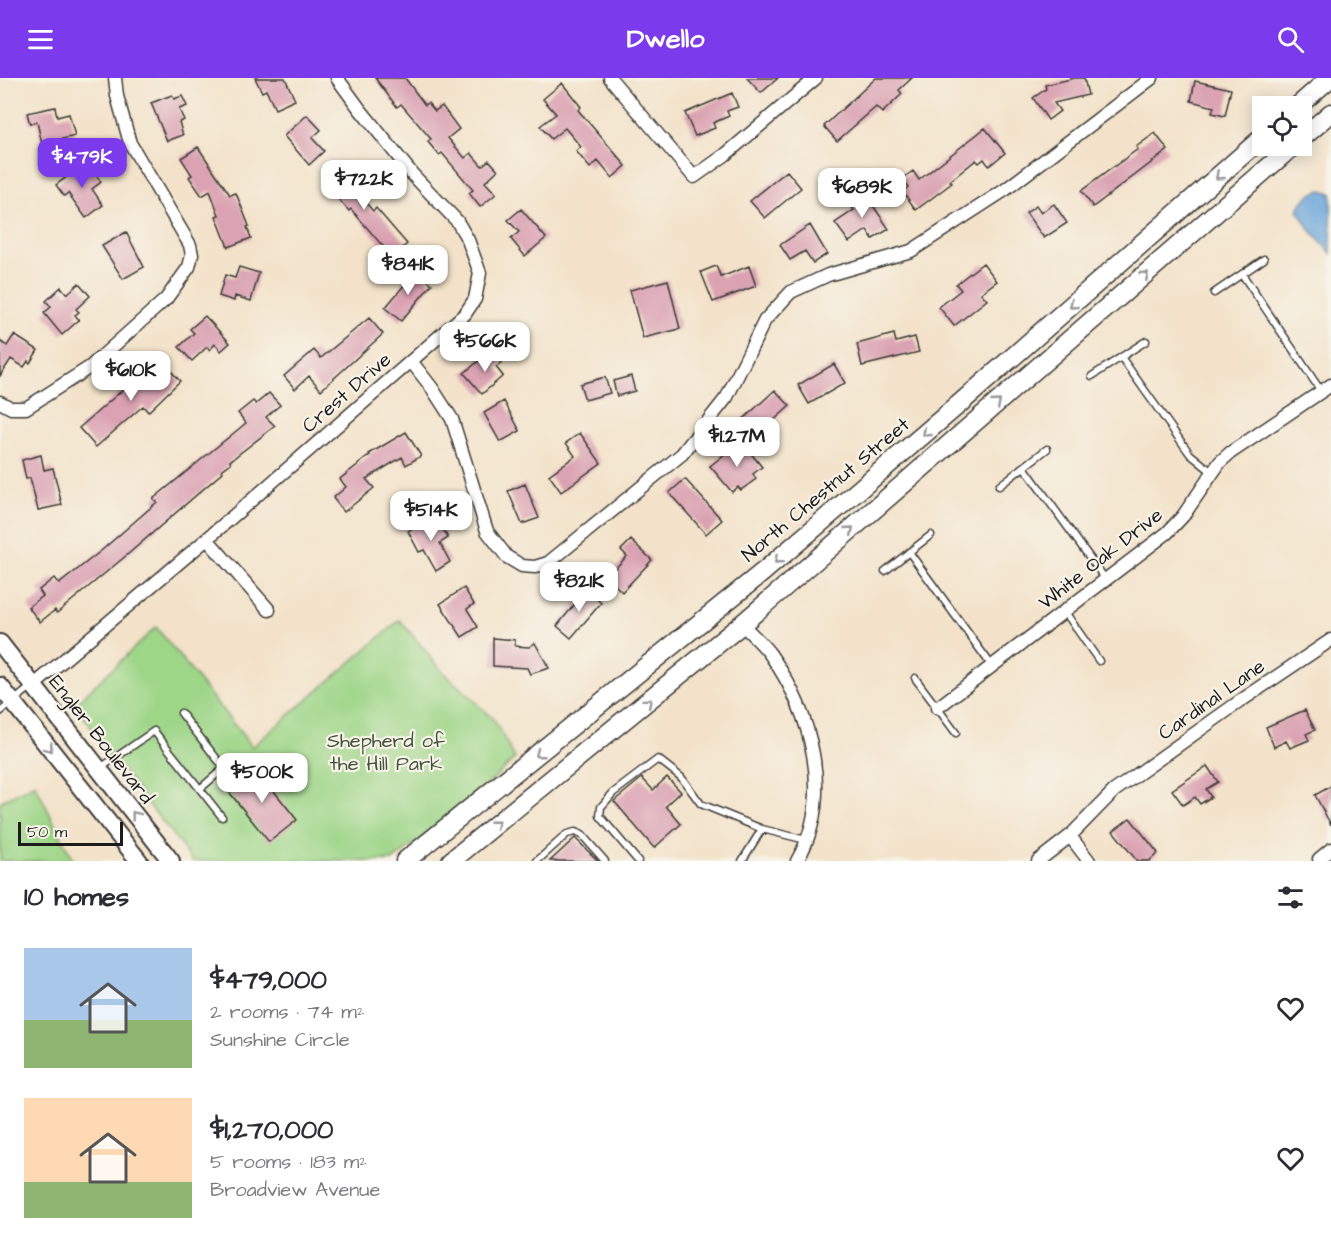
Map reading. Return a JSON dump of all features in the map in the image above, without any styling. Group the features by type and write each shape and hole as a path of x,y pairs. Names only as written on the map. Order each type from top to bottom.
{"main road":[{"path":"1309,96 1330,78"},
{"path":"1312,129 1331,113"},
{"name":"North Chestnut Street","path":"405,861 763,572 958,405 1252,147"},
{"path":"451,861 742,624 1281,156"},
{"name":"Engler Boulevard","path":"0,643 171,861"},
{"path":"0,686 6,707 139,861"}],"street":[{"path":"0,402 11,408 26,408 90,367 166,298 189,267 192,255 190,244 130,143 117,96 115,78"},
{"name":"Crest Drive","path":"33,686 207,539 465,314 475,299 480,273 468,240 457,221 413,175 338,78"},
{"path":"609,78 694,177 725,155 816,78"},
{"path":"411,361 452,419 487,531 507,557 522,566 535,567 548,563 682,454 727,397 765,320 791,292 828,275 911,251 1005,190 1152,78"},
{"name":"White Oak Drive","path":"937,708 1167,533 1183,516 1212,472 1230,453 1326,388"},
{"path":"207,539 269,610"},
{"path":"742,624 769,654 786,682 813,743 816,788 813,818 797,861"},
{"name":"Cardinal Lane","path":"1038,861 1070,836 1114,791 1331,640"},
{"path":"1070,836 1089,861"},
{"path":"1319,859 1331,849"}],"lane":[{"path":"1214,293 1264,259"},
{"path":"1242,274 1326,388"},
{"path":"1092,376 1146,341"},
{"path":"1121,357 1190,454 1212,472"},
{"path":"999,486 1047,449"},
{"path":"1024,467 1106,581"},
{"path":"885,572 932,535"},
{"path":"909,552 992,666"},
{"path":"1065,612 1099,661"},
{"path":"915,678 956,733"},
{"path":"6,707 33,686"},
{"path":"181,713 224,768 201,788"},
{"path":"98,769 154,731 222,817"},
{"path":"638,861 600,816 601,807 613,793 658,759 681,777 701,804 762,829 806,840"},
{"path":"742,861 762,829"},
{"path":"537,861 567,834 574,832 582,835 605,861"}],"green space":[{"name":"Shepherd of the Hill Park","path":"400,620 441,670 494,720 515,758 468,803 392,861 193,861 115,761 75,704 156,627 252,747"},
{"path":"35,784 73,861 0,861 0,802"}],"water":[{"path":"1322,190 1331,193 1331,254 1307,226 1298,211 1301,203 1307,197"}],"building":[{"path":"255,78 285,78 295,100 275,109 266,90 262,92"},
{"path":"375,78 405,78 425,105 428,103 435,111 442,106 459,129 448,138 465,158 471,153 482,166 489,160 498,170 485,182 496,194 480,207 469,193 473,190 442,153 439,155 428,142 431,139 401,104 397,107"},
{"path":"747,78 778,78 761,93"},
{"path":"876,78 912,78 899,90 902,94 882,113 876,107 837,141 824,126"},
{"path":"1084,78 1088,95 1054,103 1060,111 1048,120 1033,98 1046,89 1045,85"},
{"path":"1195,81 1231,89 1225,116 1212,113 1214,107 1191,101"},
{"path":"562,83 581,107 578,110 626,166 612,178 598,161 590,168 576,151 581,147 565,128 551,139 540,126 556,114 543,99"},
{"path":"732,93 738,107 727,111 729,116 713,123 715,128 695,136 685,113"},
{"path":"172,95 174,99 182,96 187,106 179,109 184,120 179,122 183,135 167,141 151,103"},
{"path":"55,107 57,117 69,114 75,136 42,144 37,122 30,124 27,113"},
{"path":"307,115 321,130 312,138 324,151 309,165 284,136"},
{"path":"985,128 1005,153 989,166 984,159 979,163 976,160 950,181 952,183 916,210 903,192 908,187 902,179 913,171 919,180"},
{"path":"1155,133 1168,150 1093,207 1081,191 1138,149 1136,147"},
{"path":"198,147 230,195 236,193 249,226 247,227 251,238 228,247 216,216 219,215 210,191 202,196 189,177 192,175 181,158"},
{"path":"87,162 101,182 92,189 103,205 86,218 68,193 64,196 56,185"},
{"path":"345,164 358,179 351,186 373,211 376,208 407,244 392,257 351,209 349,211 324,183"},
{"path":"787,171 801,188 765,218 750,201"},
{"path":"863,191 889,229 873,239 867,230 849,242 835,223 854,210 848,202"},
{"path":"1054,204 1067,223 1044,238 1026,213 1036,206 1041,213"},
{"path":"521,209 546,238 525,256 511,239 519,232 508,220"},
{"path":"810,225 827,254 813,263 805,251 790,260 780,245"},
{"path":"126,232 144,267 123,279 102,246"},
{"path":"983,263 997,281 981,293 987,300 954,326 939,307 961,290 956,284"},
{"path":"716,266 721,277 749,266 756,286 713,302 701,272"},
{"path":"239,267 259,273 251,301 235,296 234,301 219,296 225,275 235,278"},
{"path":"416,271 432,284 401,321 385,308"},
{"path":"668,280 680,329 643,338 630,290"},
{"path":"79,283 90,296 76,309 79,312 75,315 79,320 62,335 44,313 51,307 46,301 61,287 67,294"},
{"path":"205,316 230,343 221,351 215,344 210,350 207,347 192,361 179,347 194,333 190,329"},
{"path":"369,318 383,334 321,390 309,376 295,389 284,376 314,350 321,358"},
{"path":"894,334 896,342 915,337 919,352 862,366 857,344"},
{"path":"14,335 38,350 30,363 28,361 24,367 11,359 0,376 0,341 7,346"},
{"path":"491,351 501,363 496,367 503,376 482,394 464,373"},
{"path":"159,358 180,381 148,412 143,406 96,447 79,428"},
{"path":"834,364 845,383 809,404 798,385"},
{"path":"631,376 635,391 617,396 613,381"},
{"path":"605,377 610,393 585,400 580,384"},
{"path":"775,390 790,406 754,438 740,422"},
{"path":"269,393 280,405 266,417 275,426 230,461 231,463 222,470 223,472 127,555 57,613 55,610 40,622 28,607 43,596 39,590 54,578 59,584 102,550 157,502 153,499 246,423 238,413 253,401 256,404"},
{"path":"504,401 520,431 500,442 484,413"},
{"path":"406,432 421,456 406,465 402,457 366,479 374,488 344,512 333,498 346,487 340,479 369,454"},
{"path":"580,433 601,463 561,492 549,475 575,456 566,443"},
{"path":"741,441 762,467 753,474 756,479 741,490 738,487 732,492 710,466"},
{"path":"41,455 44,470 53,468 62,505 38,510 30,478 26,479 22,460"},
{"path":"685,479 722,520 706,534 669,493"},
{"path":"525,484 539,518 522,524 508,491"},
{"path":"435,516 448,538 440,543 450,562 436,571 424,550 419,552 408,531"},
{"path":"631,540 652,560 622,592 607,577 627,556 621,550"},
{"path":"464,588 474,604 467,609 478,627 462,637 440,604"},
{"path":"585,588 601,603 571,638 557,626"},
{"path":"493,638 515,640 515,646 529,647 535,643 549,668 530,674 527,668 493,666"},
{"path":"1305,710 1315,730 1306,734 1309,740 1290,748 1286,741 1274,747 1266,727"},
{"path":"254,766 297,820 269,842 226,788"},
{"path":"1207,766 1218,782 1206,789 1211,797 1200,804 1195,797 1183,805 1172,790"},
{"path":"667,777 681,792 666,806 681,824 654,848 614,801 642,778 653,790"},
{"path":"1331,786 1331,825 1315,795"},
{"path":"1130,818 1158,853 1149,861 1137,861 1113,831"},
{"path":"575,838 598,861 550,861"}]}
